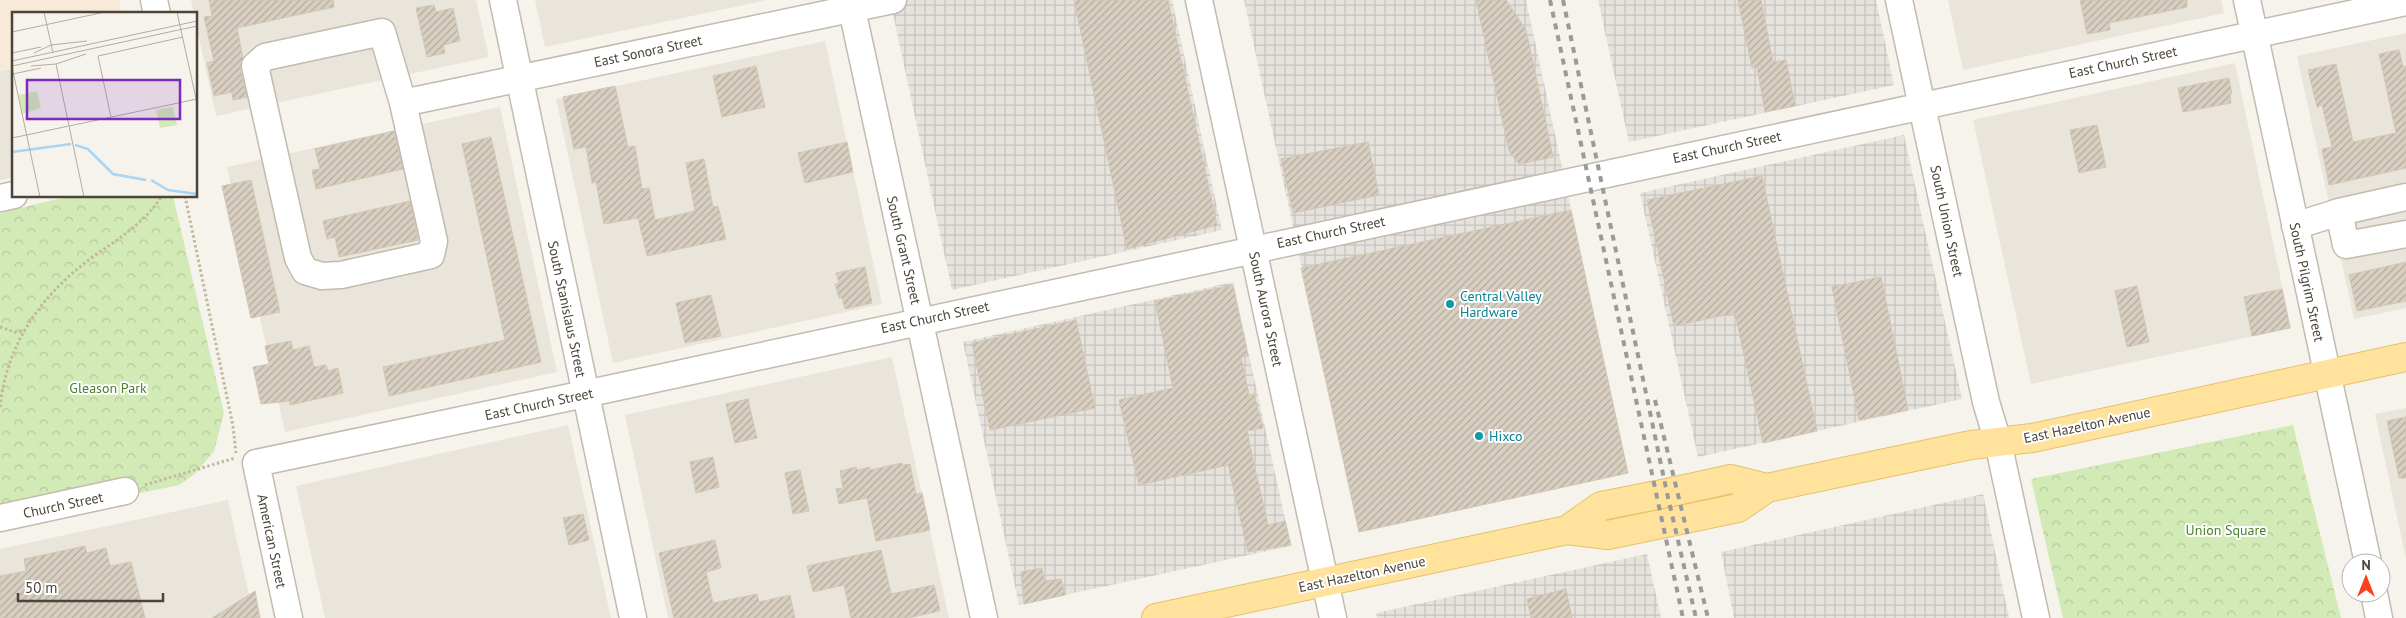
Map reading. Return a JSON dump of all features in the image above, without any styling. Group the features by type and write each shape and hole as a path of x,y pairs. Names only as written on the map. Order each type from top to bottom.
{"main road":[{"name":"East Hazelton Avenue","path":"1156,618 1567,530 1601,506 1731,479 1767,488 1971,445 2032,438 2406,357"}],"street":[{"name":"South Stanislaus Street","path":"503,0 633,618"},
{"name":"East Sonora Street","path":"403,103 519,79 851,4 894,0"},
{"name":"South Aurora Street","path":"1199,0 1333,618"},
{"name":"South Union Street","path":"1899,0 1986,402 1998,442 2036,618"},
{"name":"South Pilgrim Street","path":"2247,0 2366,553"},
{"name":"East Church Street","path":"256,463 585,394 2406,2"},
{"name":"South Grant Street","path":"851,4 984,618"},
{"path":"382,32 403,103 434,241 431,255 341,275 322,276 306,271 298,258 294,245 255,66 264,57 382,32"},
{"path":"2295,226 2339,212 2406,197"},
{"path":"2339,212 2346,245 2406,234"},
{"name":"American Street","path":"256,463 289,618"},
{"name":"Church Street","path":"0,518 125,491"},
{"path":"2376,603 2379,618"}],"path":[{"path":"0,407 10,365 36,309 57,287 95,256 116,243 141,223 160,198"},
{"path":"125,491 236,457 233,426 185,198"},
{"path":"0,327 15,332 25,331"}],"shaded area":[{"path":"0,0 119,0 122,12 12,12 12,68 0,70"},
{"path":"191,0 476,0 489,57 216,116 198,33 198,12 194,12"},
{"path":"535,0 767,0 545,47"},
{"path":"890,0 1172,0 1222,230 952,290"},
{"path":"1244,0 1526,0 1628,473 1359,532"},
{"path":"1598,0 1876,0 1894,85 1629,142"},
{"path":"1948,0 2221,0 2224,13 1963,70"},
{"path":"2406,33 2406,308 2354,319 2297,56"},
{"path":"825,41 882,304 613,363 556,99"},
{"path":"2235,63 2291,328 2031,384 1973,120"},
{"path":"12,68 12,177 0,180 0,71"},
{"path":"500,107 557,372 285,432 227,167"},
{"path":"1904,135 1962,399 1698,457 1640,193"},
{"path":"1233,282 1291,546 1019,605 963,342"},
{"path":"892,357 949,618 668,618 625,415"},
{"path":"2406,408 2406,559 2375,414"},
{"path":"568,425 611,618 325,618 296,486"},
{"path":"1983,494 2009,618 1734,618 1721,552"},
{"path":"228,500 254,618 0,618 0,549"},
{"path":"1647,554 1661,618 1377,618 1376,613"}],"green space":[{"name":"Gleason Park","path":"62,198 173,198 224,413 214,451 195,474 179,485 0,522 0,213"},
{"name":"Union Square","path":"2293,425 2341,618 2063,618 2031,479"}],"building":[{"path":"209,0 333,0 334,7 237,28 243,58 240,69 247,97 233,100 232,92 214,96 207,63 214,61 204,17 212,16"},
{"path":"1074,0 1168,0 1217,225 1127,249"},
{"path":"1476,0 1506,0 1526,30 1553,157 1519,164 1509,151"},
{"path":"1738,0 1761,0 1773,62 1786,60 1795,106 1765,112 1757,67 1752,68"},
{"path":"2080,0 2187,0 2187,7 2109,23 2110,30 2087,34"},
{"path":"434,5 436,12 453,8 460,41 443,45 445,53 427,57 416,8"},
{"path":"2399,50 2403,67 2406,66 2406,168 2329,185 2322,149 2332,147 2322,105 2317,107 2308,70 2336,64 2353,142 2396,133 2379,54"},
{"path":"756,66 765,107 722,117 713,76"},
{"path":"2229,78 2232,94 2230,94 2231,103 2183,112 2178,88"},
{"path":"615,86 628,147 635,146 642,189 649,188 655,220 695,211 686,163 704,159 713,207 718,206 726,239 647,256 638,218 604,224 596,182 592,183 586,147 574,149 563,97"},
{"path":"2097,125 2106,167 2079,173 2070,130"},
{"path":"394,131 403,169 316,189 312,170 320,169 315,149"},
{"path":"491,137 541,362 389,396 383,367 505,340 462,144"},
{"path":"847,142 853,172 805,183 798,153"},
{"path":"1368,142 1379,195 1293,213 1281,159"},
{"path":"1762,176 1817,431 1763,443 1735,313 1674,326 1647,200"},
{"path":"251,180 280,312 251,318 222,186"},
{"path":"410,201 418,240 339,257 335,237 327,239 323,221"},
{"path":"1571,210 1628,473 1359,532 1301,268"},
{"path":"2406,262 2406,301 2357,311 2349,275"},
{"path":"865,267 872,303 845,309 835,284 839,283 836,273"},
{"path":"1881,277 1908,410 1859,420 1832,287"},
{"path":"1233,285 1248,356 1241,357 1249,395 1254,394 1263,428 1247,431 1253,459 1268,525 1285,521 1291,545 1248,552 1228,465 1139,485 1119,400 1173,388 1155,301"},
{"path":"2137,286 2149,342 2127,347 2115,291"},
{"path":"2282,289 2290,328 2252,336 2244,297"},
{"path":"711,295 721,336 685,343 676,303"},
{"path":"1076,320 1095,408 990,430 972,343"},
{"path":"291,341 293,350 309,346 314,367 326,365 328,371 338,368 343,393 290,405 290,401 261,404 253,367 269,364 265,346"},
{"path":"748,399 757,438 735,443 726,404"},
{"path":"2406,417 2406,478 2399,478 2387,421"},
{"path":"713,457 719,487 696,493 690,462"},
{"path":"902,463 903,465 910,464 916,494 922,493 930,530 876,541 867,498 839,504 836,489 843,488 840,471 856,467 857,470 870,467 870,470"},
{"path":"800,470 809,511 793,514 785,473"},
{"path":"583,514 589,540 569,545 563,518"},
{"path":"715,540 721,568 706,572 713,603 757,594 759,602 790,595 795,618 674,618 659,553"},
{"path":"85,546 87,553 106,548 110,566 131,562 145,618 0,618 0,576 26,571 24,559"},
{"path":"881,550 891,594 934,585 940,611 908,618 851,618 844,585 813,592 807,566"},
{"path":"1042,568 1044,581 1061,579 1065,595 1024,604 1021,572"},
{"path":"1566,589 1572,618 1531,618 1527,599"},
{"path":"255,591 260,618 212,618"}],"railway":[{"path":"1550,0 1683,618"},
{"path":"1563,0 1667,493 1696,618"},
{"path":"1655,400 1708,618"}],"place":[{"name":"Central Valley Hardware","path":"1450,304"},
{"name":"Hixco","path":"1479,436"}]}
